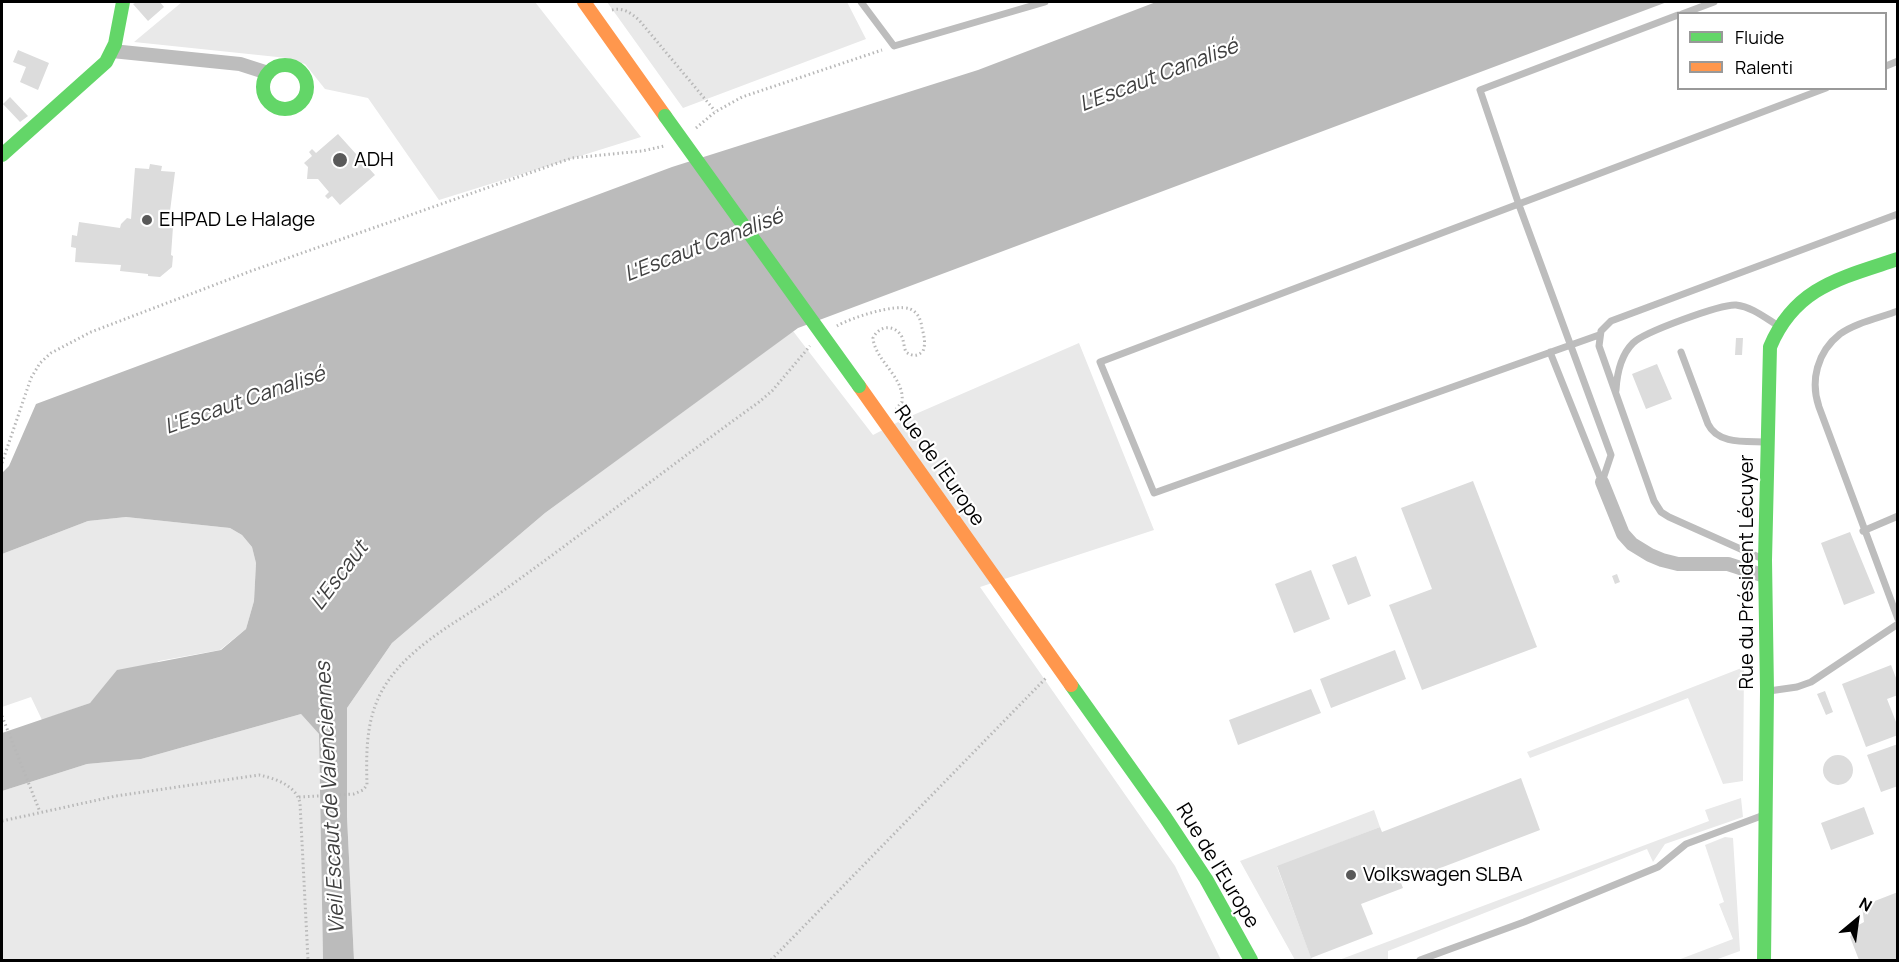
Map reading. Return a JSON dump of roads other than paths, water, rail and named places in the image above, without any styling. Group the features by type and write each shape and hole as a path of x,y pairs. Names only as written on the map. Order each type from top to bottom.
{"street":[{"path":"2,155 102,67 112,51 122,2"},
{"name":"Rue de l'Europe","path":"584,2 1166,817 1206,879 1251,960"},
{"path":"112,51 240,64 268,73"},
{"name":"Rue du Président Lécuyer","path":"1764,960 1767,691 1765,560 1769,354 1772,340 1792,307 1814,291 1898,258"},
{"path":"1602,482 1623,534 1632,544 1650,555 1678,564 1728,564 1765,576"}],"lane":[{"path":"861,2 894,46 1045,2"},
{"path":"1686,12 1714,2"},
{"path":"1602,482 1611,455 1480,90 1677,15"},
{"path":"1599,335 1154,493 1100,362 1821,90"},
{"path":"1765,560 1661,512 1654,501 1616,395 1599,346 1599,335 1602,328 1611,321 1898,214"},
{"path":"1616,395 1622,361 1631,345 1645,335 1727,305 1749,308 1779,326"},
{"path":"1767,691 1797,687 1811,682 1898,621 1816,399 1816,372 1827,348 1840,334 1898,311"},
{"path":"1550,352 1602,482"},
{"path":"1681,352 1708,424 1714,433 1731,440 1767,442"},
{"path":"1863,531 1898,516"},
{"path":"1420,960 1524,922 1658,867 1686,844 1765,815"}],"water":[{"path":"1156,2 1667,2 798,328 545,513 392,643 347,708 347,817 354,960 323,960 319,734 301,714 141,759 87,764 2,791 2,733 90,703 117,670 221,650 246,629 254,601 256,563 252,547 242,535 230,528 126,517 88,521 2,554 2,473 9,466 36,404 672,167 978,70"}],"place":[{"name":"ADH","path":"340,160"},
{"name":"EHPAD Le Halage","path":"147,220"},
{"name":"Volkswagen SLBA","path":"1351,875"}],"water label":[{"name":"L'Escaut Canalisé","path":"1159,76"},
{"name":"L'Escaut Canalisé","path":"704,246"},
{"name":"L'Escaut Canalisé","path":"245,401"},
{"name":"L'Escaut","path":"340,576"},
{"name":"Vieil Escaut de Valenciennes","path":"331,798"}]}
